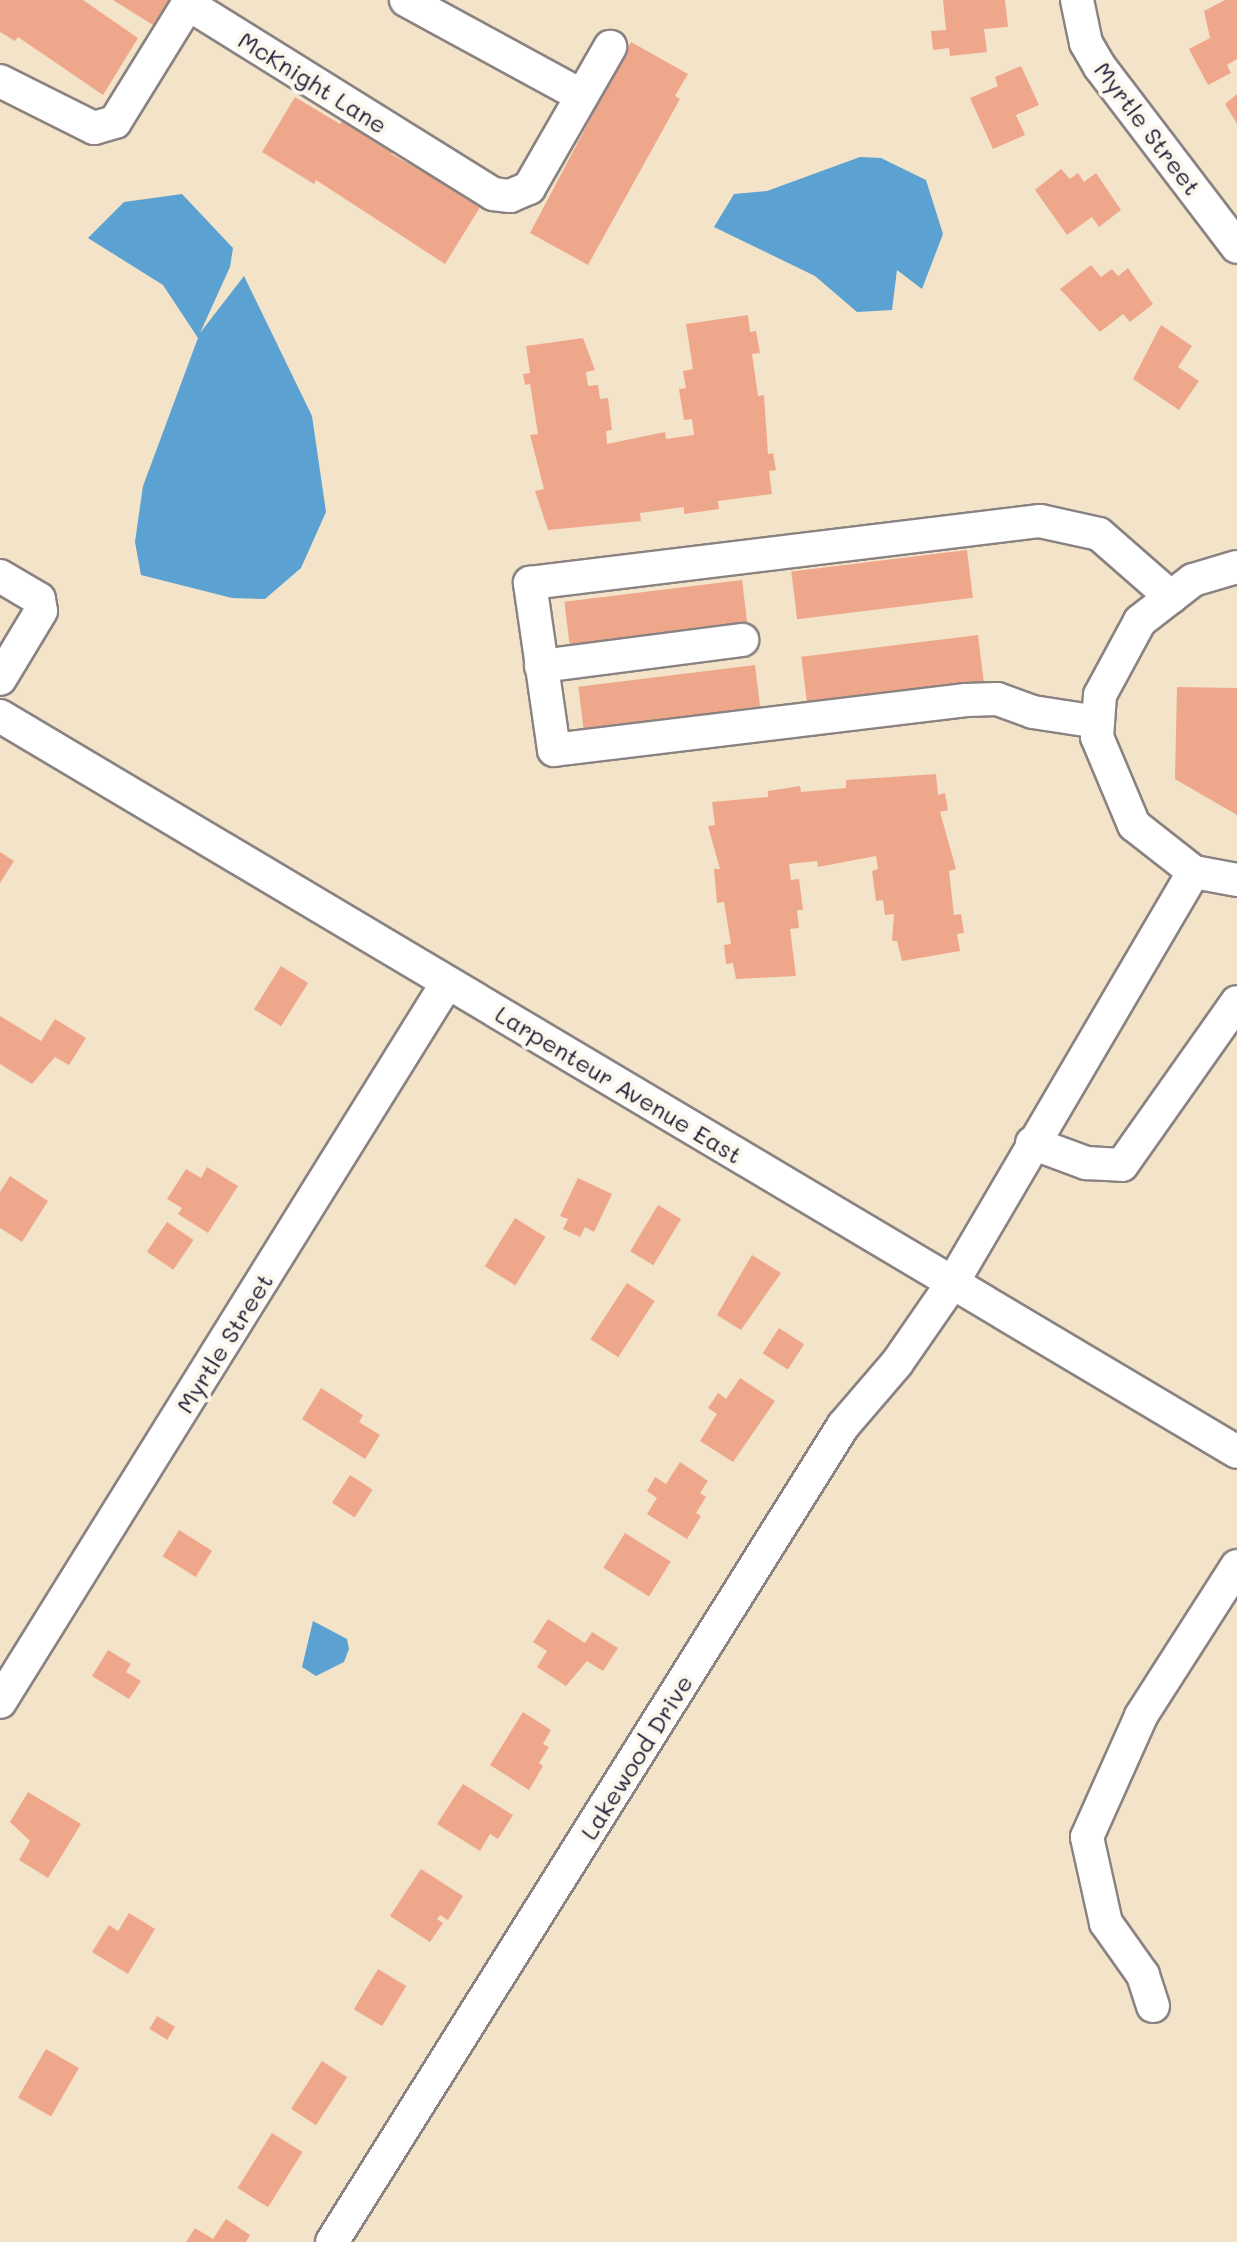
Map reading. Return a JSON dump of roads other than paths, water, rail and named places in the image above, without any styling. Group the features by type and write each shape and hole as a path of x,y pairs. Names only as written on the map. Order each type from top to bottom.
{"street":[{"path":"406,0 582,96"},
{"name":"Myrtle Street","path":"1077,0 1086,43 1100,67 1237,247"},
{"name":"McKnight Lane","path":"0,81 94,128 115,122 189,2 493,194 510,196 529,188 610,47"},
{"path":"1098,722 1033,712 997,699 966,700 554,750 530,583 1040,521 1099,534 1171,597"},
{"path":"1237,567 1193,580 1140,621 1100,695 1097,737 1134,825 1194,872 1237,880"},
{"path":"0,576 39,599 41,611 0,679"},
{"path":"541,666 742,640"},
{"name":"Larpenteur Avenue East","path":"0,716 1237,1452"},
{"name":"Lakewood Drive","path":"332,2242 843,1426 897,1363 953,1282 1194,872"},
{"name":"Myrtle Street","path":"0,1702 447,983"},
{"path":"1032,1143 1086,1163 1122,1165 1237,1002"},
{"path":"1153,2006 1143,1975 1106,1923 1087,1837 1141,1716 1237,1566"}],"water":[{"path":"860,157 881,158 926,180 943,234 922,289 897,270 892,310 857,312 815,276 714,227 734,194 767,191"},
{"path":"182,194 233,248 230,267 200,333 244,276 312,416 326,512 301,568 265,599 232,598 141,575 135,542 143,486 198,338 163,285 88,238 124,202"},
{"path":"313,1621 347,1639 349,1649 344,1662 316,1676 302,1667"}]}
